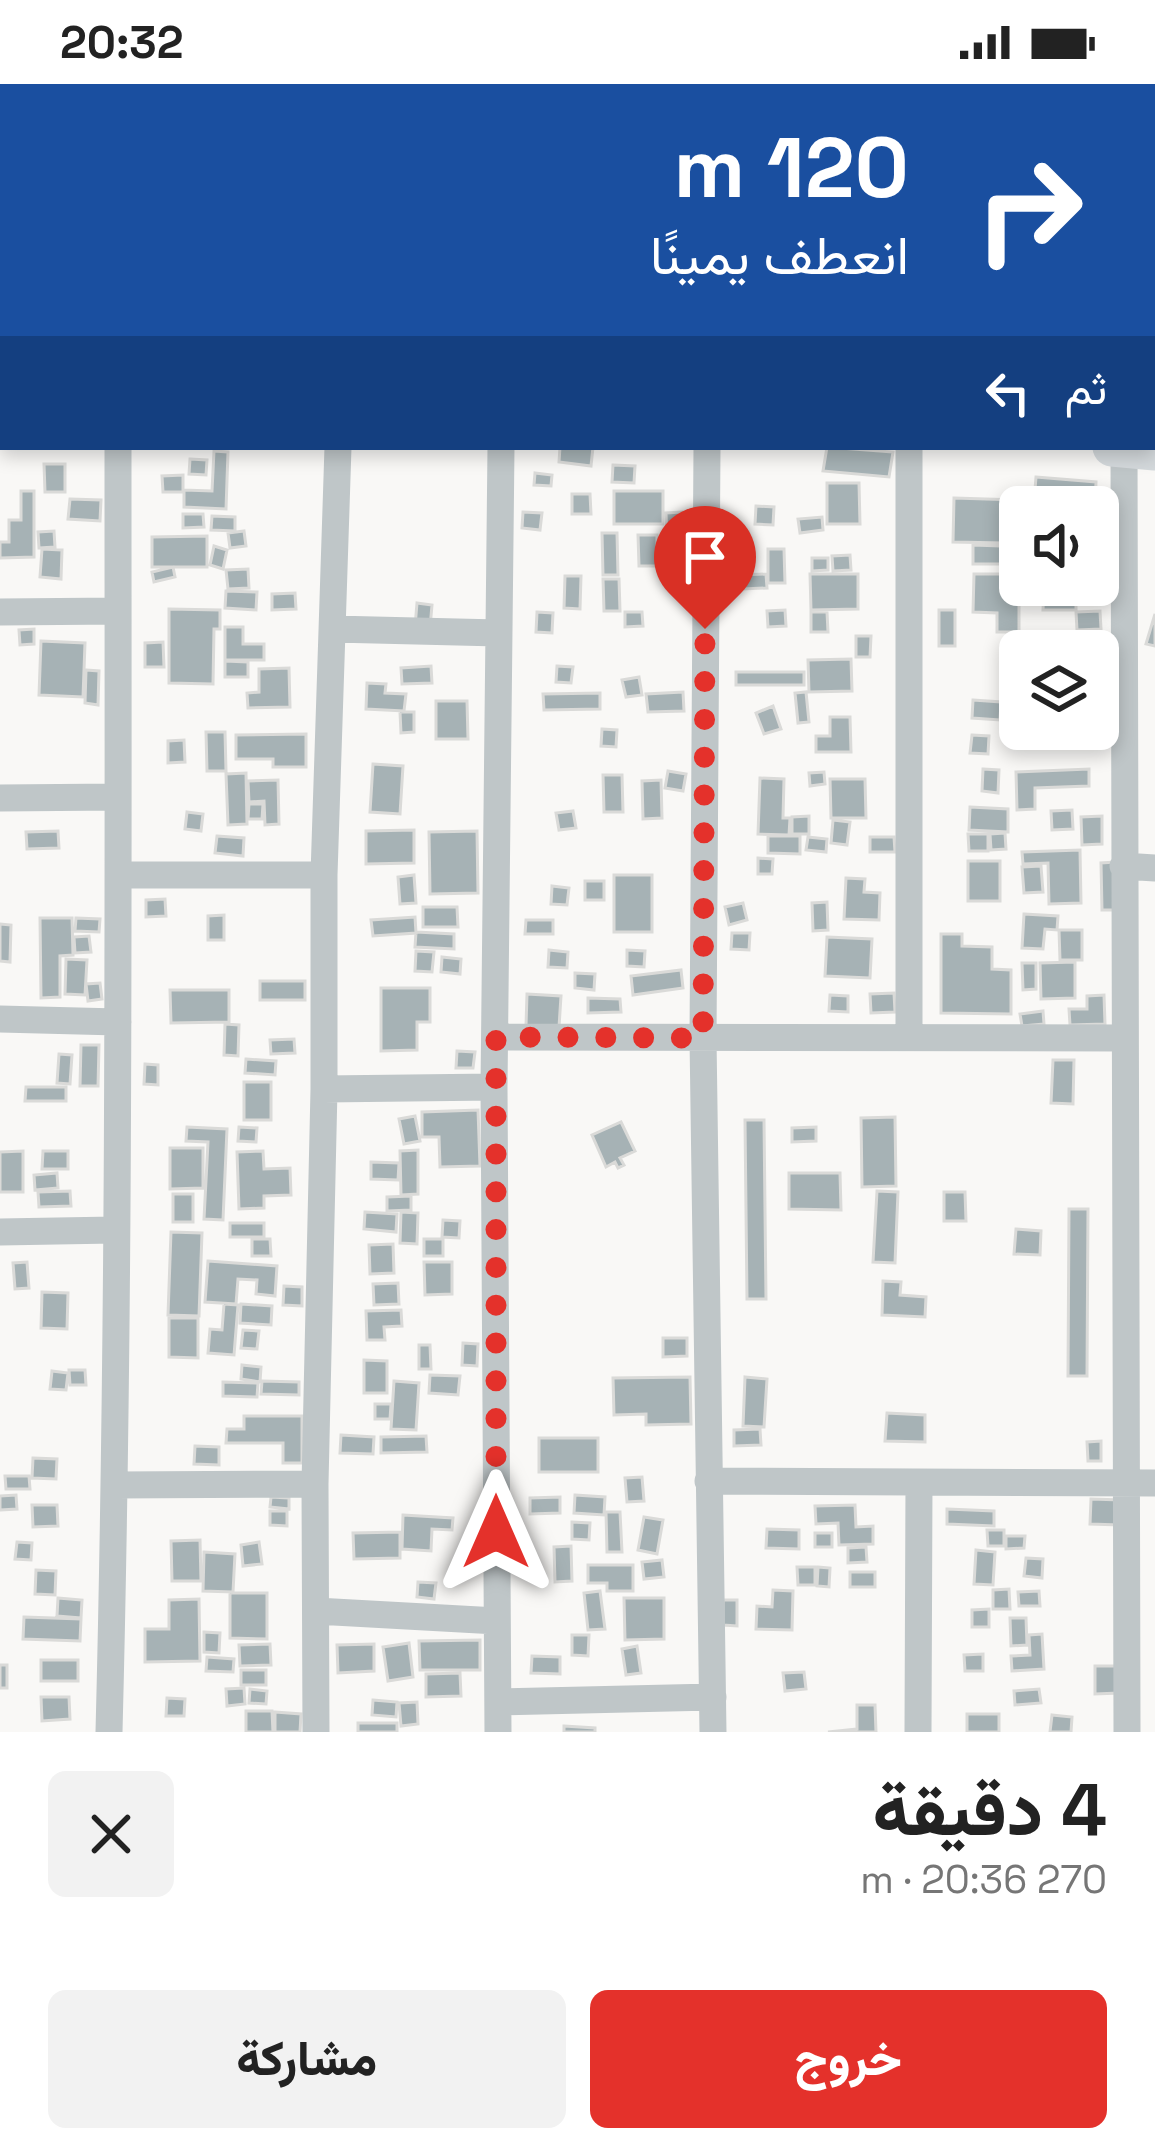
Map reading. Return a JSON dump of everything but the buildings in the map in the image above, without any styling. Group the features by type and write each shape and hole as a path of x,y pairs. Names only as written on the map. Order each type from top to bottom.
{"street":[{"path":"109,1732 116,1485 118,450"},
{"path":"316,1732 324,874 338,450"},
{"path":"498,1732 494,1087 501,450"},
{"path":"706,450 703,1038 712,1732"},
{"path":"909,450 909,1036"},
{"path":"1127,1732 1123,866 1130,450"},
{"path":"0,612 118,611"},
{"path":"334,629 499,633"},
{"path":"0,798 117,796"},
{"path":"1123,866 1155,868"},
{"path":"119,875 324,874"},
{"path":"0,1019 118,1022"},
{"path":"496,1037 1124,1038"},
{"path":"324,1089 494,1087"},
{"path":"0,1232 114,1230"},
{"path":"708,1481 1155,1483"},
{"path":"918,1732 919,1483"},
{"path":"116,1485 315,1484"},
{"path":"316,1611 496,1622"},
{"path":"498,1702 712,1697"}],"route":[{"path":"496,1532 496,1037 703,1038 705,629"}]}
